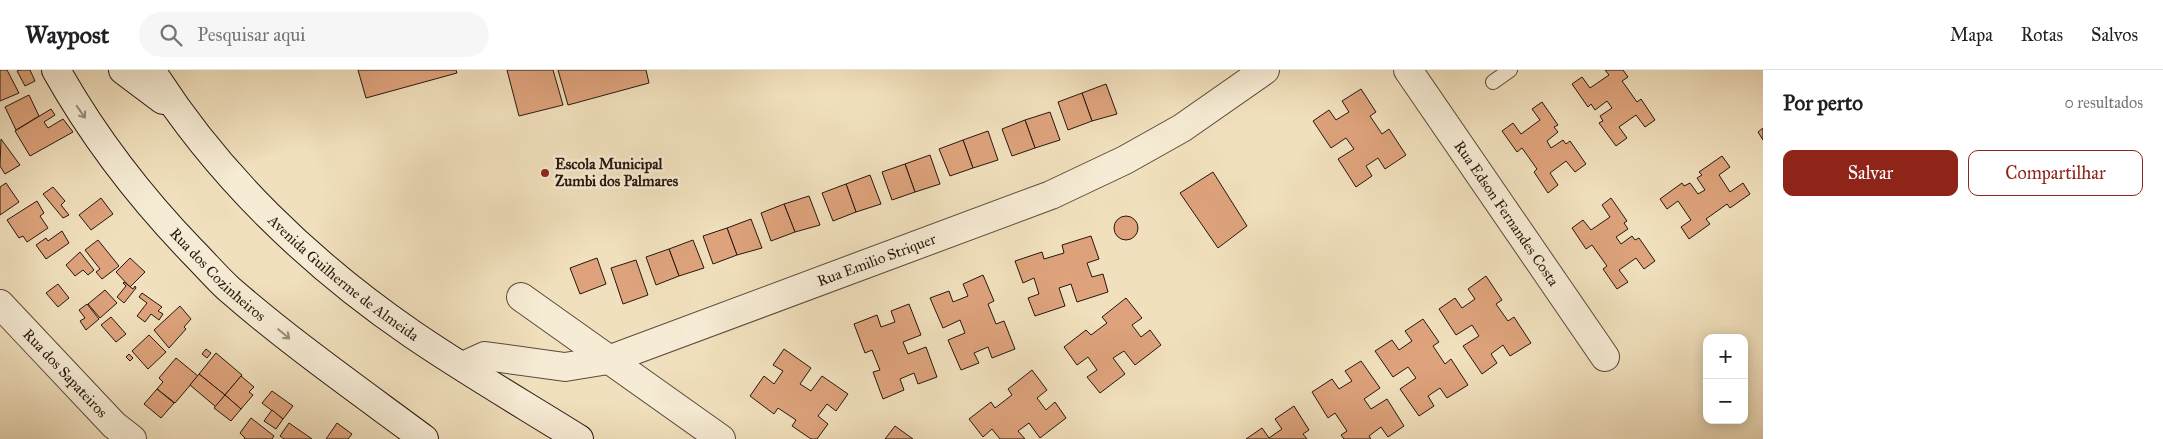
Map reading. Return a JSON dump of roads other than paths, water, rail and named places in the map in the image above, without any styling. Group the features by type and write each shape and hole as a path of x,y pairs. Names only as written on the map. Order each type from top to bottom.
{"street":[{"name":"Rua dos Cozinheiros","path":"56,70 74,103 130,182 228,288 301,348 424,439"},
{"path":"123,70 178,112"},
{"name":"Avenida Guilherme de Almeida","path":"152,70 178,112 236,181 296,242 339,279 388,316 578,439"},
{"name":"Rua Emilio Striquer","path":"463,366 485,356 565,367 608,360 1051,195 1125,160 1182,128 1265,70"},
{"name":"Rua Edson Fernandes Costa","path":"1408,70 1605,357"},
{"path":"521,297 721,439"},
{"name":"Rua dos Sapateiros","path":"0,304 114,425 132,439"}],"lane":[{"path":"1493,82 1510,70"}],"place":[{"name":"Escola Municipal Zumbi dos Palmares","path":"545,173"}]}
